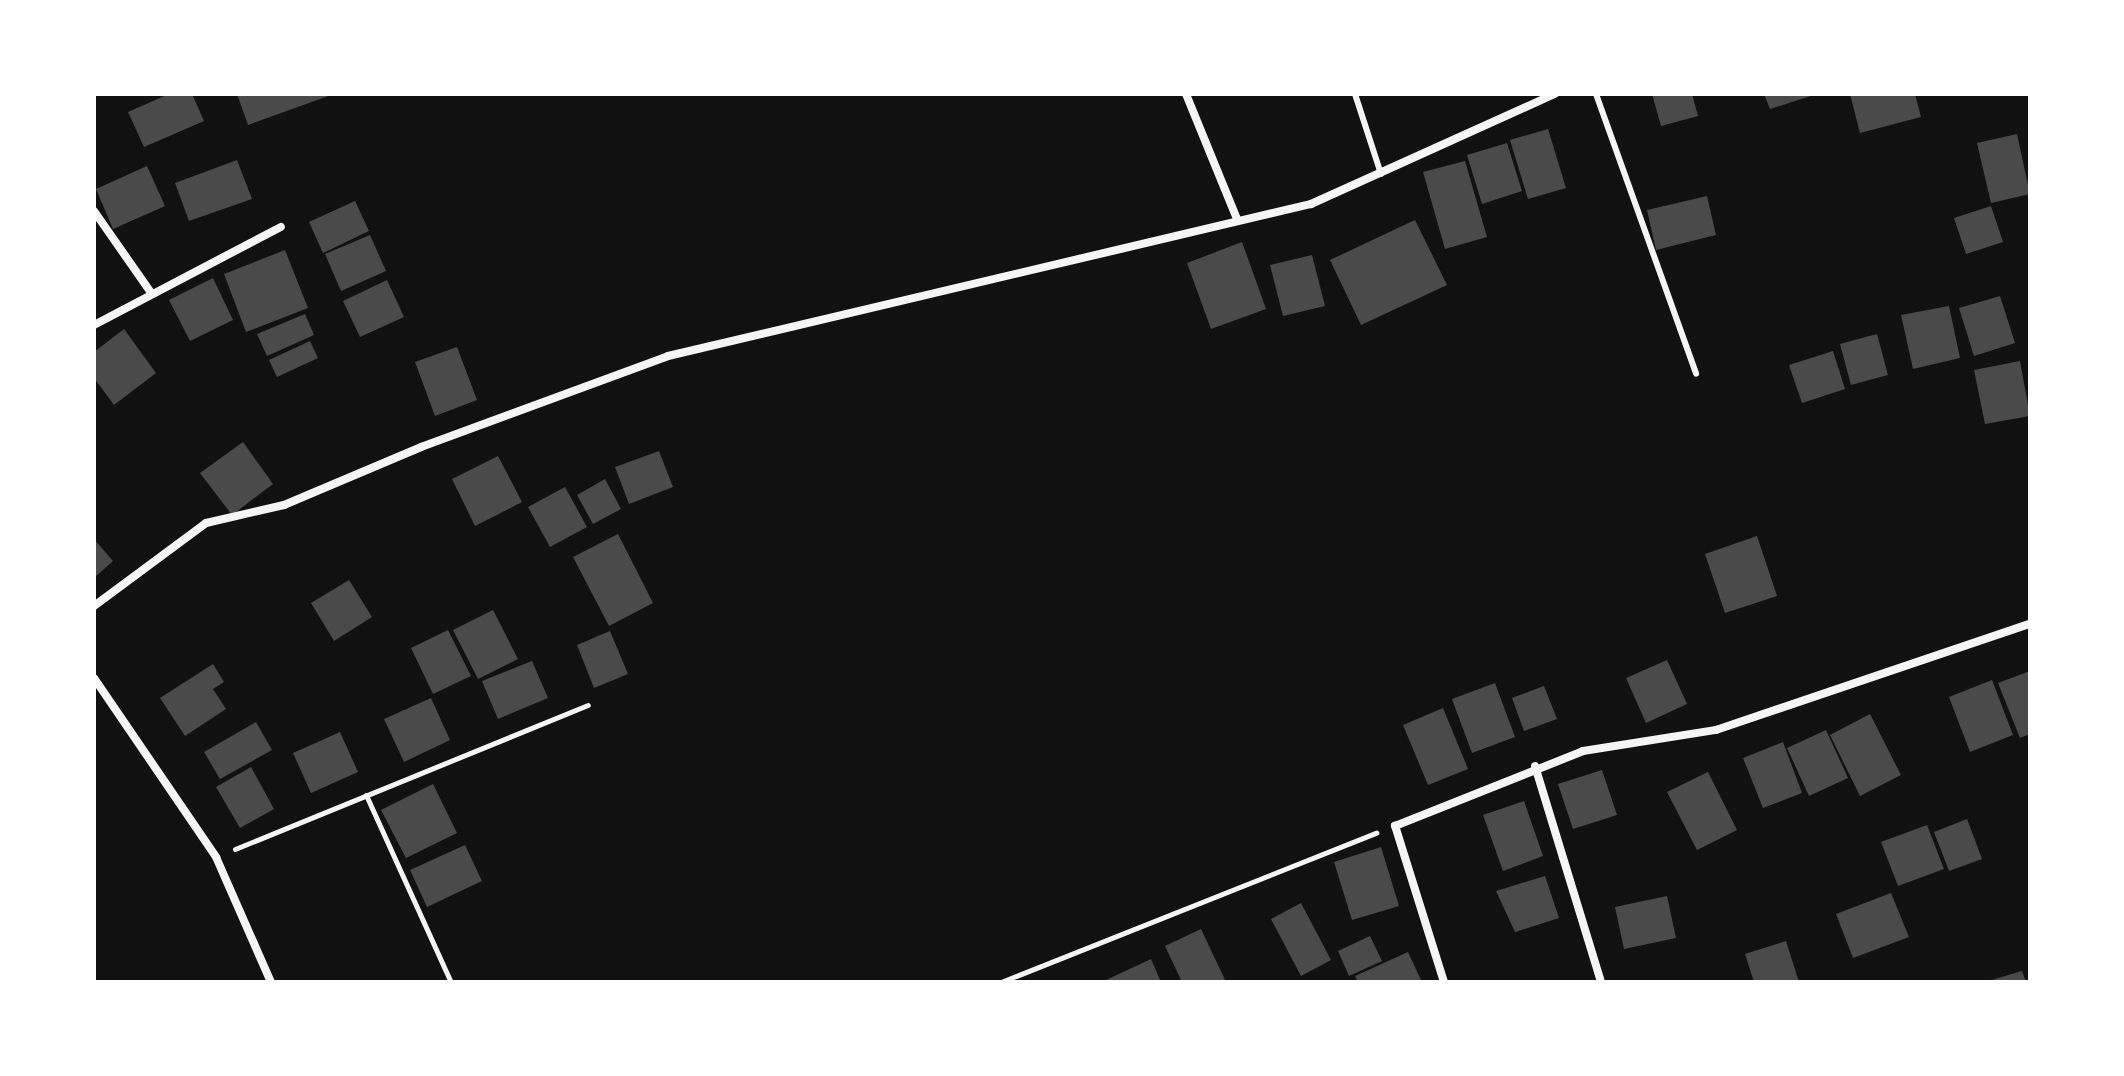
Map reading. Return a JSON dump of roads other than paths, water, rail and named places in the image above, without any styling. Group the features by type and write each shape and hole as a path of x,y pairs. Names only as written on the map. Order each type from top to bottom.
{"street":[{"path":"1186,94 1237,219"},
{"path":"94,606 206,523 284,505 421,447 668,356 1237,219 1311,204 1555,94"},
{"path":"94,211 152,294"},
{"path":"94,325 281,227"},
{"path":"1444,982 1395,826 1535,766 1583,751 1716,730 2030,624"},
{"path":"94,678 216,857 271,982"},
{"path":"1535,766 1601,982"}],"lane":[{"path":"1355,94 1381,174"},
{"path":"1596,94 1696,374"}]}
